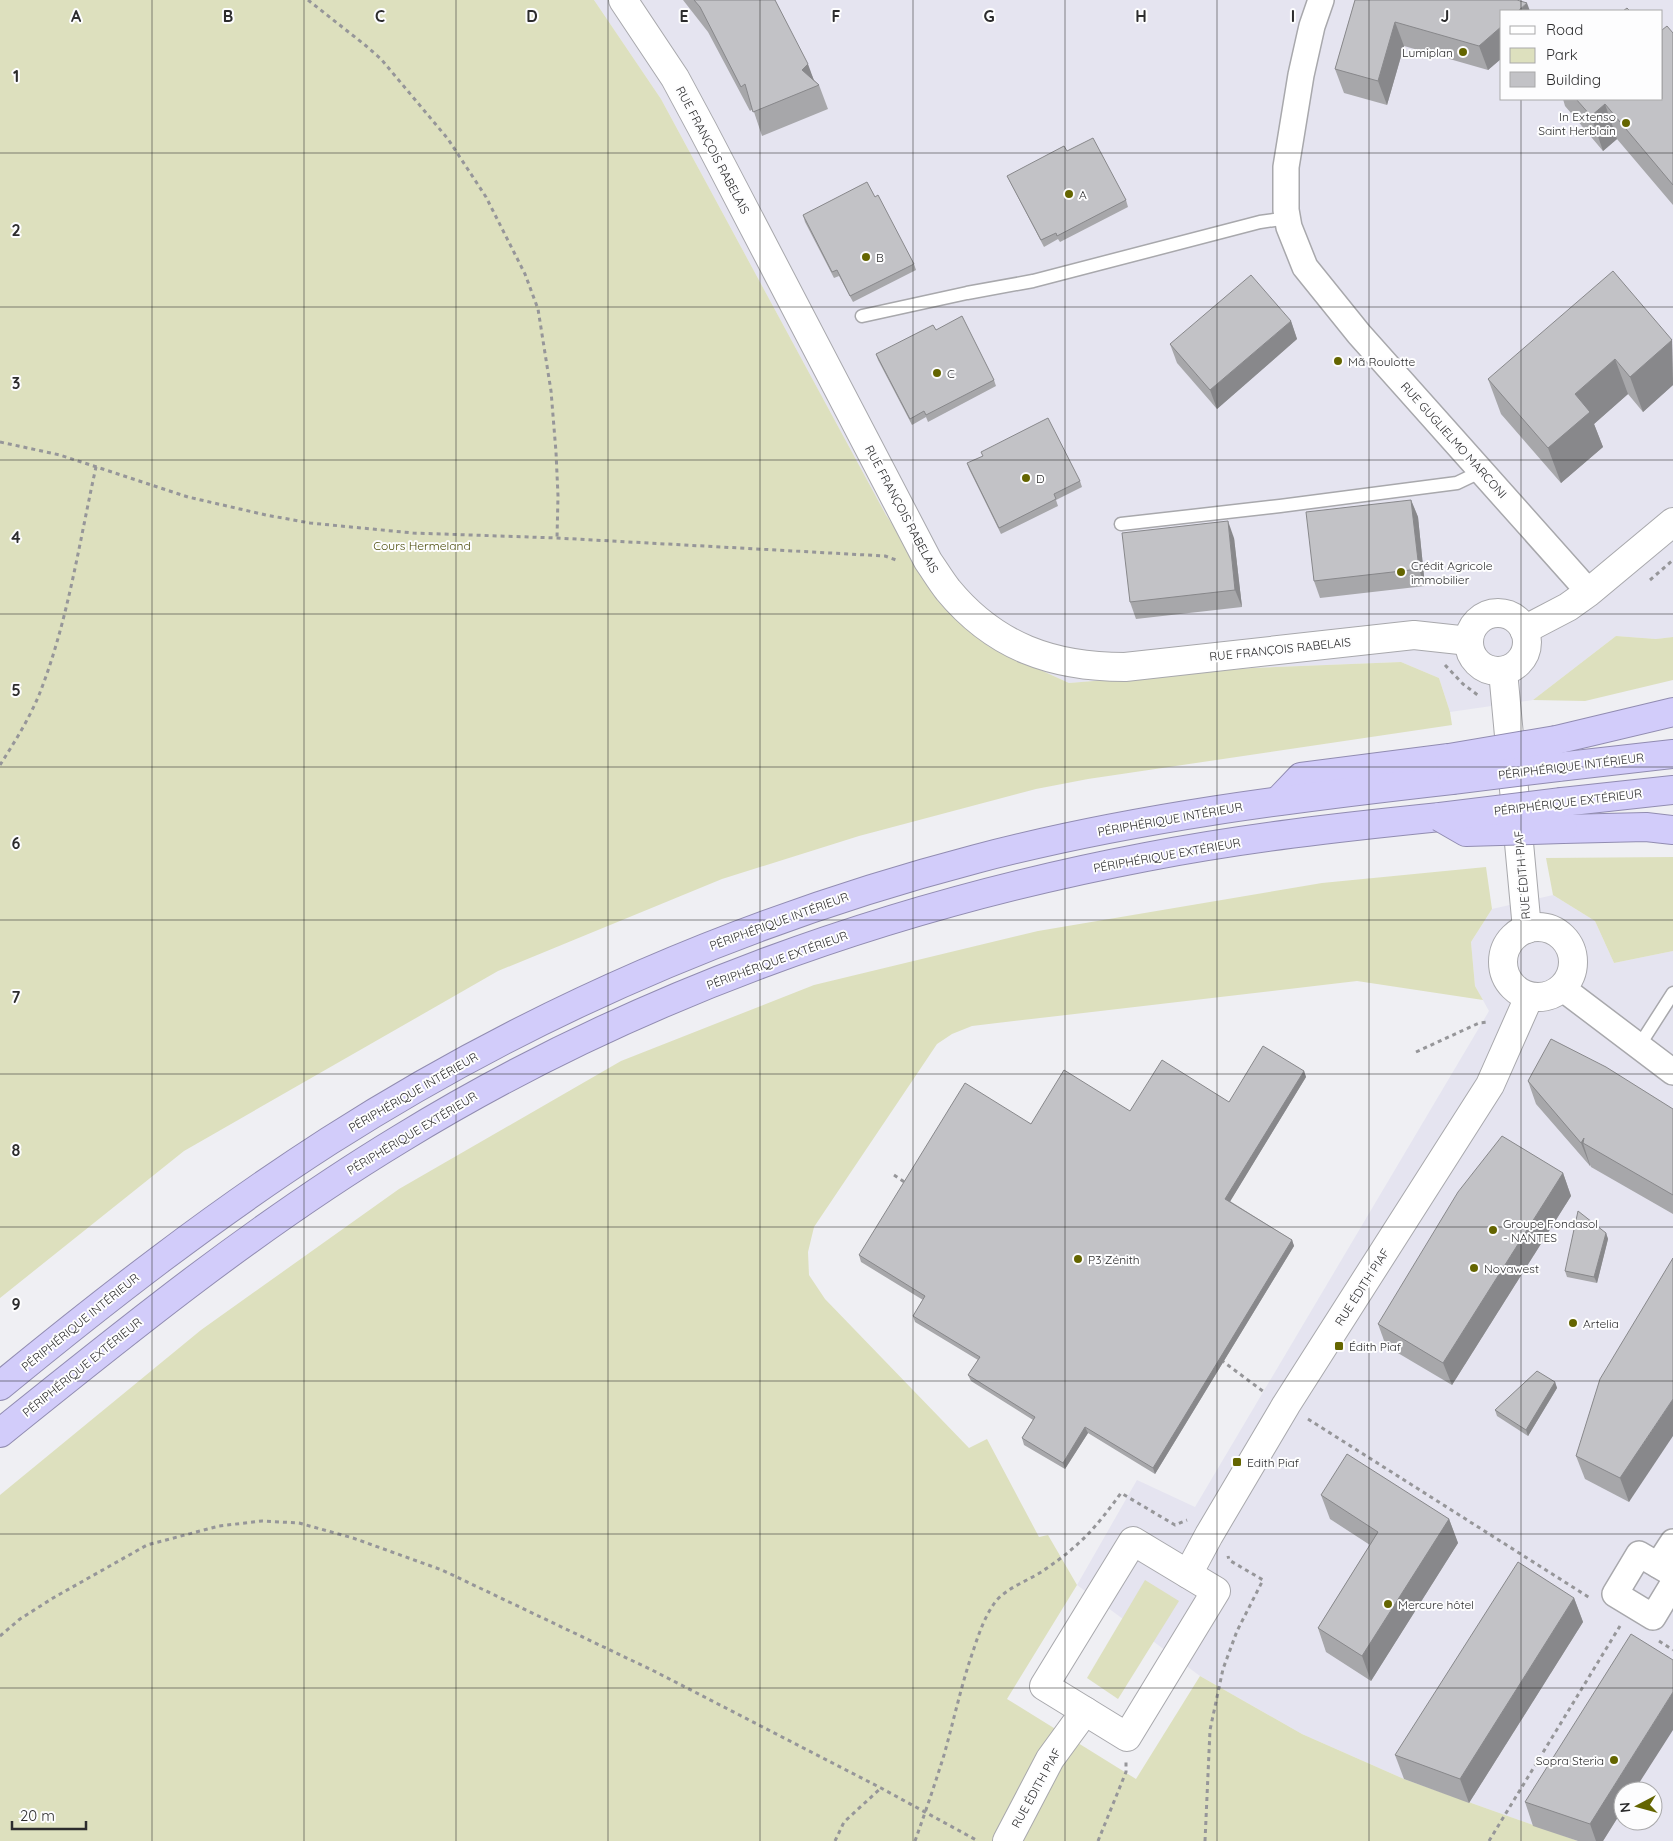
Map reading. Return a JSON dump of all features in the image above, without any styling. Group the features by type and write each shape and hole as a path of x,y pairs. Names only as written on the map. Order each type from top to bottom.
{"highway":[{"path":"1450,769 1556,740 1673,712"},
{"name":"PÉRIPHÉRIQUE INTÉRIEUR","path":"0,1386 129,1282 222,1214 328,1142 443,1073 572,1006 694,952 822,904 929,871 1031,845 1093,832 1158,819 1278,801 1450,769 1558,767 1673,754"},
{"name":"PÉRIPHÉRIQUE EXTÉRIEUR","path":"0,1434 138,1322 214,1264 328,1185 402,1137 467,1100 580,1041 641,1013 740,972 832,939 936,906 1018,885 1147,857 1206,846 1440,816 1673,790"},
{"path":"1440,816 1466,832 1646,827 1673,830"}],"street":[{"name":"RUE FRANÇOIS RABELAIS","path":"623,0 660,54 689,104 928,561 947,589 964,608 982,623 1010,642 1034,653 1083,666 1106,667 1125,667 1414,635 1469,641"},
{"name":"RUE GUGLIELMO MARCONI","path":"1321,0 1312,26 1301,75 1286,166 1286,210 1294,244 1305,267 1359,334 1589,592"},
{"path":"1524,630 1568,607 1589,592 1673,522"},
{"path":"1492,614 1502,614 1518,622 1524,630 1527,647 1524,655 1511,668 1503,671 1494,671 1479,664 1473,658 1469,641 1471,632 1483,618 1492,614"},
{"name":"RUE ÉDITH PIAF","path":"1503,671 1527,929"},
{"path":"1538,927 1550,929 1560,935 1568,944 1572,956 1572,968 1569,979 1562,988 1552,994 1541,997 1529,997 1511,985 1505,975 1502,964 1509,942 1516,934 1538,927"},
{"path":"1562,988 1673,1072"},
{"name":"RUE ÉDITH PIAF","path":"1188,1574 1286,1405 1490,1085 1529,997"},
{"path":"1133,1540 1188,1574 1216,1591 1127,1737 1044,1686 1133,1540"},
{"path":"1668,1574 1639,1554 1615,1594 1654,1617 1668,1574 1673,1542"},
{"name":"RUE ÉDITH PIAF","path":"1007,1841 1050,1759 1085,1711"}],"lane":[{"path":"862,316 967,293 1033,282 1260,222 1288,218"},
{"path":"1121,524 1456,483 1482,471"},
{"path":"1639,1046 1673,993"}],"path":[{"path":"308,0 381,59 448,139 486,197 518,258 538,309 550,383 558,496 557,538"},
{"path":"0,442 60,455 198,499 266,516 310,523 413,533 557,538 885,556"},
{"path":"0,765 38,697 60,635 96,467"},
{"path":"1650,580 1673,560"},
{"path":"1443,662 1463,684 1473,690 1482,700"},
{"path":"1416,1052 1479,1023 1494,1021"},
{"path":"894,1175 910,1186"},
{"path":"1219,1359 1268,1394"},
{"path":"1303,1416 1598,1603"},
{"path":"915,1841 944,1754 958,1699 974,1648 986,1616 997,1600 1018,1584 1045,1570 1068,1554 1090,1534 1121,1493 1175,1525 1188,1520"},
{"path":"0,1636 20,1619 53,1598 147,1544 219,1526 262,1521 299,1523 353,1538 442,1570 654,1671 881,1788 978,1841"},
{"path":"1205,1841 1210,1730 1221,1678 1237,1631 1264,1580 1229,1560 1227,1553"},
{"path":"1489,1841 1633,1604"},
{"path":"1657,1640 1673,1650"},
{"path":"1098,1841 1126,1772 1127,1737"},
{"path":"835,1841 844,1822 881,1788"}],"shaded area":[{"path":"594,0 1673,0 1673,637 1656,639 1616,636 1533,700 1450,712 1439,678 1401,662 1253,668 1069,683 988,646 948,607 886,515 661,99"},
{"path":"1553,895 1595,921 1614,963 1673,951 1673,1841 1578,1841 1404,1779 1302,1734 1200,1676 1077,1585 1137,1480 1195,1507 1489,1011 1475,986 1471,942 1492,909"}],"green space":[{"name":"Cours Hermeland","path":"0,0 594,0 661,99 886,515 948,607 988,646 1069,683 1253,668 1401,662 1439,678 1450,712 1452,725 1088,779 1036,789 859,836 722,879 498,971 184,1151 0,1298"},
{"path":"1616,636 1656,639 1673,637 1673,680 1585,701 1533,700"},
{"path":"1673,857 1673,951 1614,963 1595,921 1553,895 1546,858"},
{"path":"1486,867 1492,909 1471,942 1475,986 1483,1000 1357,981 972,1026 952,1034 937,1044 814,1227 808,1252 809,1275 825,1299 969,1448 987,1439 1039,1537 1048,1535 1077,1585 1007,1699 1136,1779 1200,1676 1302,1734 1404,1779 1578,1841 0,1841 0,1495 201,1330 399,1189 621,1061 814,985 1038,931 1322,883"},
{"path":"1145,1580 1179,1601 1118,1699 1087,1678"}],"building":[{"path":"694,0 775,0 808,64 802,70 819,85 753,112 745,84 741,87 700,7"},
{"path":"1355,0 1517,0 1527,3 1519,10 1500,10 1500,28 1479,46 1395,22 1378,81 1335,69"},
{"path":"1667,26 1673,33 1673,185 1605,104 1591,116 1577,100 1663,100 1663,29"},
{"name":"A","path":"1093,138 1126,200 1057,236 1056,233 1041,240 1007,176 1064,146 1067,151"},
{"name":"B","path":"867,182 875,197 878,195 914,264 850,296 837,270 832,272 803,215"},
{"path":"1613,271 1672,340 1630,377 1615,359 1575,394 1590,412 1548,448 1488,379"},
{"path":"1251,275 1291,321 1210,390 1170,344"},
{"name":"C","path":"962,316 994,380 926,415 924,411 910,419 876,354 933,325 936,330"},
{"name":"D","path":"1048,418 1080,481 1054,494 1056,499 999,528 967,463 983,456 981,452"},
{"path":"1411,500 1419,569 1314,581 1306,512"},
{"path":"1228,521 1235,590 1130,602 1122,533"},
{"path":"1551,1039 1606,1067 1673,1109 1673,1195 1583,1143 1584,1138 1581,1143 1528,1081"},
{"path":"1263,1046 1304,1071 1225,1199 1292,1240 1153,1468 1085,1427 1063,1463 1022,1438 1035,1417 968,1375 980,1357 913,1316 925,1296 859,1255 965,1083 1031,1124 1064,1070 1130,1111 1162,1060 1229,1102"},
{"path":"1502,1136 1563,1173 1443,1363 1378,1324 1458,1192"},
{"path":"1578,1211 1606,1233 1594,1277 1565,1271"},
{"path":"1673,1258 1673,1399 1620,1478 1576,1456 1600,1379"},
{"path":"1537,1371 1555,1382 1526,1430 1495,1410"},
{"name":"Mercure hôtel","path":"1347,1454 1449,1519 1362,1656 1318,1628 1378,1532 1321,1495"},
{"path":"1518,1562 1574,1598 1460,1779 1395,1755"},
{"name":"Sopra Steria","path":"1631,1634 1673,1660 1673,1692 1617,1781 1613,1781 1613,1787 1590,1824 1525,1802"}],"place":[{"name":"Lumiplan","path":"1463,52"},
{"name":"In Extenso Saint Herblain","path":"1626,123"},
{"name":"A","path":"1069,194"},
{"name":"B","path":"866,257"},
{"name":"Mã Roulotte","path":"1338,361"},
{"name":"C","path":"937,373"},
{"name":"D","path":"1026,478"},
{"name":"Crédit Agricole immobilier","path":"1401,572"},
{"name":"Groupe Fondasol - NANTES","path":"1493,1230"},
{"name":"P3 Zénith","path":"1078,1259"},
{"name":"Novawest","path":"1474,1268"},
{"name":"Artelia","path":"1573,1323"},
{"name":"Édith Piaf","path":"1339,1346"},
{"name":"Edith Piaf","path":"1237,1462"},
{"name":"Mercure hôtel","path":"1388,1604"},
{"name":"Sopra Steria","path":"1614,1760"}]}
